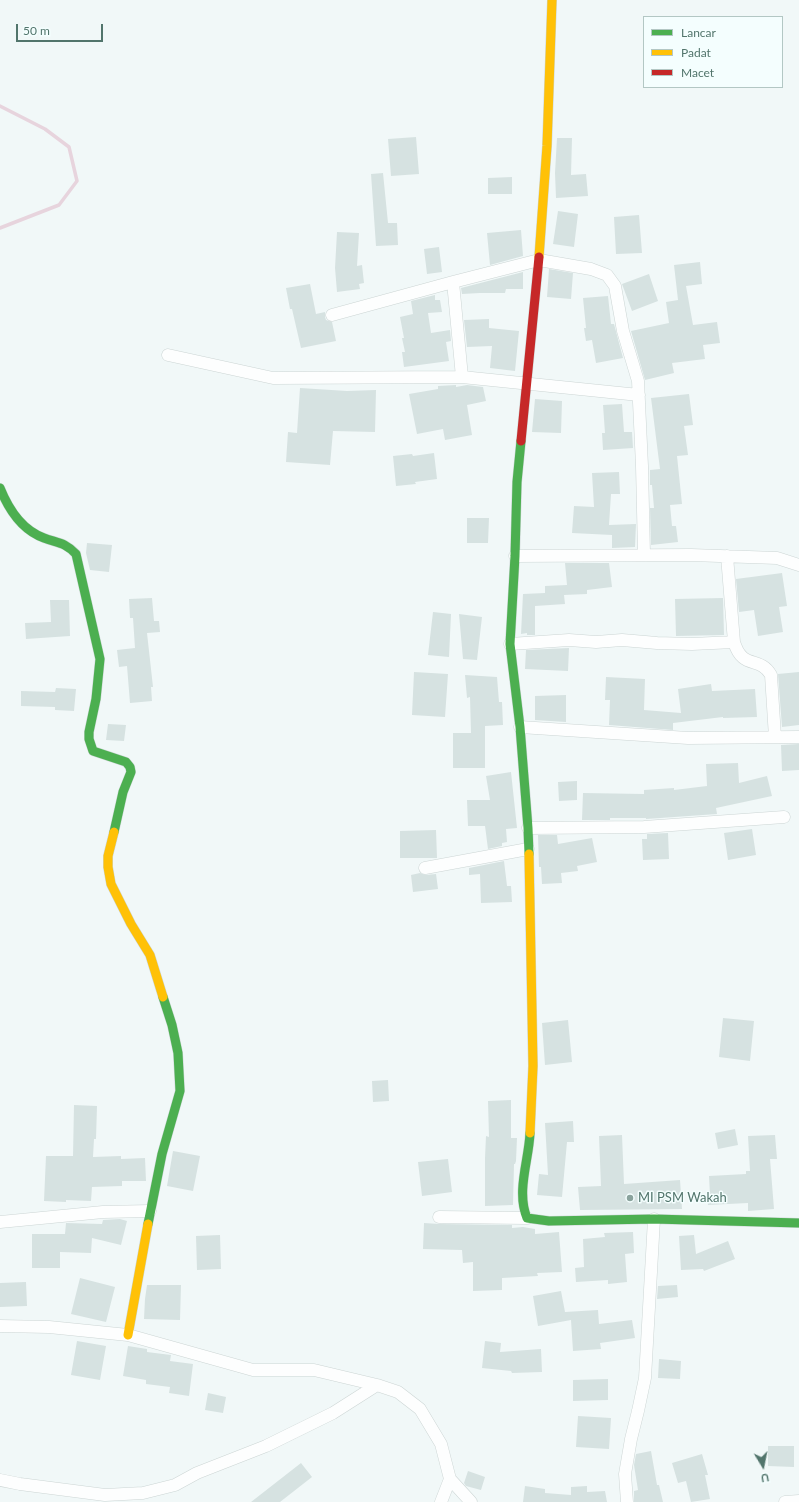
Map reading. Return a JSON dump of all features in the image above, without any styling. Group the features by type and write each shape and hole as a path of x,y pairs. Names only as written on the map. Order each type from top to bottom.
{"street":[{"path":"527,1218 523,1208 525,1165 530,1144 532,1066 528,828 520,727 510,644 517,482 539,260 547,146 552,0"},
{"path":"332,315 539,260 591,269 607,275 615,286 623,331 638,381 644,554"},
{"path":"454,282 462,377"},
{"path":"168,356 273,378 462,377 639,395"},
{"path":"0,488 7,505 24,524 42,538 70,546 76,554 100,659 96,699 89,732 90,745 93,751 126,762 130,766 132,772 123,792 108,856 108,867 112,884 131,924 150,955 172,1025 178,1053 180,1091 162,1154 150,1211 128,1335"},
{"path":"515,556 644,554 727,556 778,558 799,565"},
{"path":"727,556 734,642 737,652 743,659 767,668 771,675 775,737"},
{"path":"510,644 569,640 596,642 622,640 657,643 734,642"},
{"path":"520,727 688,738 799,737"},
{"path":"528,828 644,827 784,818"},
{"path":"425,868 528,849"},
{"path":"0,1222 103,1212 150,1211"},
{"path":"439,1217 527,1218 550,1221 654,1219 799,1223"},
{"path":"627,1502 625,1474 631,1439 645,1378 654,1219"},
{"path":"0,1326 48,1327 128,1335 253,1370 314,1370 377,1385 398,1392 420,1409 440,1444 450,1479 471,1502"},
{"path":"0,1480 105,1495 143,1493 175,1485 197,1473 266,1446 333,1413 377,1385"},
{"path":"441,1502 450,1479"},
{"path":"785,1502 799,1501"}],"building":[{"path":"416,137 419,174 391,176 388,139"},
{"path":"557,138 572,138 571,175 586,174 588,196 556,198 555,173"},
{"path":"383,173 388,223 397,223 398,245 376,246 371,174"},
{"path":"512,177 512,194 488,194 488,178"},
{"path":"558,211 578,214 574,247 553,244"},
{"path":"639,215 642,253 616,254 614,217"},
{"path":"521,230 523,256 490,265 487,233"},
{"path":"337,232 359,233 357,266 362,265 364,283 359,284 360,289 337,292 335,268"},
{"path":"439,247 442,272 427,274 424,249"},
{"path":"700,262 702,284 686,286 693,325 717,322 720,343 703,345 705,359 672,363 674,373 645,380 631,331 669,323 666,302 678,300 674,265"},
{"path":"549,269 573,273 571,299 547,297"},
{"path":"523,272 523,289 506,289 505,293 462,294 461,288"},
{"path":"649,274 658,301 632,311 622,284"},
{"path":"310,284 316,314 325,312 326,320 332,322 336,341 301,348 292,309 290,309 286,288"},
{"path":"435,295 435,300 440,300 442,312 428,313 431,333 450,330 451,341 446,342 449,361 404,367 402,352 405,352 402,338 404,338 400,317 413,314 411,301"},
{"path":"608,296 611,324 614,324 623,358 596,363 592,340 586,341 583,298"},
{"path":"489,319 489,328 519,331 515,371 490,368 492,346 467,347 464,320"},
{"path":"456,385 456,387 467,385 483,387 486,401 467,405 472,435 445,440 443,429 417,434 409,394 438,389 438,386"},
{"path":"300,388 347,391 376,390 375,432 333,431 330,465 286,462 288,432 297,433"},
{"path":"689,394 693,425 684,426 688,455 677,456 682,504 670,505 672,526 676,526 678,542 651,545 650,508 654,508 652,485 650,485 650,470 660,469 651,398"},
{"path":"535,399 562,401 561,433 532,432"},
{"path":"622,404 624,432 632,432 633,448 603,450 602,433 605,433 603,405"},
{"path":"434,453 437,479 415,482 416,484 396,486 393,456 412,454 413,456"},
{"path":"619,472 620,494 611,494 609,525 636,524 635,547 612,548 612,535 572,533 574,506 594,507 592,473"},
{"path":"467,518 489,518 488,543 467,543"},
{"path":"87,543 112,545 109,572 90,570 86,553"},
{"path":"565,563 609,563 612,587 587,590 587,594 564,595 565,604 535,606 535,635 527,635 527,633 521,634 523,594 545,593 545,586 567,585"},
{"path":"782,573 787,606 779,607 783,632 758,636 754,610 739,612 736,579"},
{"path":"152,598 154,621 159,621 160,632 147,633 153,687 151,687 152,701 130,703 127,666 119,667 117,650 135,648 133,618 130,618 129,599"},
{"path":"723,598 724,635 676,636 675,599"},
{"path":"50,600 69,600 70,636 26,639 25,623 51,622"},
{"path":"433,612 451,614 449,657 428,655"},
{"path":"459,614 482,617 477,660 463,659"},
{"path":"569,648 568,671 525,669 526,650"},
{"path":"414,672 448,674 445,717 412,715"},
{"path":"799,672 799,725 782,727 778,674"},
{"path":"465,675 497,677 499,702 502,702 503,725 485,726 485,768 453,768 453,733 471,733 470,697 467,698"},
{"path":"606,677 645,679 644,710 681,713 678,689 711,684 712,691 755,689 757,717 723,717 673,723 673,730 609,725 610,700 605,700"},
{"path":"56,688 76,689 74,711 55,710 55,707 21,706 21,691 55,692"},
{"path":"566,695 566,722 535,720 535,696"},
{"path":"108,724 126,725 124,741 106,740"},
{"path":"799,744 799,770 782,771 781,745"},
{"path":"738,763 739,783 767,776 772,796 716,808 717,814 646,819 610,818 610,820 582,820 583,793 644,794 644,790 674,788 674,790 707,786 706,764"},
{"path":"511,772 517,828 506,829 507,842 502,843 502,846 488,849 485,826 468,826 467,800 490,800 486,776"},
{"path":"577,781 577,800 559,801 558,782"},
{"path":"752,829 756,855 728,860 724,833"},
{"path":"436,830 437,858 400,858 400,831"},
{"path":"668,833 669,859 643,860 642,839 647,839 647,834"},
{"path":"538,835 557,835 558,844 592,838 597,862 577,866 578,871 561,873 562,883 542,884 541,867 539,867"},
{"path":"504,861 507,886 511,886 512,902 481,903 480,874 469,875 469,868"},
{"path":"420,873 426,875 436,874 438,889 413,892 411,875"},
{"path":"723,1018 754,1021 750,1061 719,1057"},
{"path":"568,1020 572,1062 545,1065 542,1023"},
{"path":"388,1080 389,1101 373,1102 372,1081"},
{"path":"511,1100 511,1138 517,1138 516,1161 514,1164 513,1205 485,1206 486,1136 489,1137 488,1101"},
{"path":"74,1105 97,1106 96,1139 94,1139 93,1157 121,1156 121,1159 145,1158 146,1181 122,1181 122,1186 92,1187 91,1201 44,1201 46,1156 73,1156"},
{"path":"573,1121 574,1142 567,1142 562,1197 537,1195 539,1174 548,1175 545,1123"},
{"path":"735,1129 738,1145 718,1149 715,1133"},
{"name":"MI PSM Wakah","path":"622,1135 624,1184 680,1180 682,1209 580,1210 578,1187 601,1186 599,1136"},
{"path":"775,1135 777,1159 770,1159 774,1209 748,1211 748,1203 708,1205 707,1195 710,1195 709,1176 746,1174 746,1171 750,1171 748,1136"},
{"path":"173,1151 200,1156 193,1191 167,1186"},
{"path":"448,1159 452,1192 422,1196 418,1162"},
{"path":"120,1219 127,1221 121,1245 92,1238 91,1253 60,1252 60,1268 32,1268 32,1234 65,1234 66,1223 102,1224 103,1220"},
{"path":"424,1223 512,1225 512,1228 523,1227 535,1229 535,1234 559,1232 562,1272 537,1273 538,1276 502,1278 502,1290 473,1291 473,1262 463,1263 462,1250 423,1249"},
{"path":"633,1232 634,1253 625,1254 627,1282 608,1284 608,1280 576,1282 575,1268 584,1267 583,1239 605,1237 604,1233"},
{"path":"220,1235 221,1269 197,1270 196,1236"},
{"path":"694,1235 696,1254 728,1241 735,1259 704,1271 703,1269 681,1270 679,1236"},
{"path":"80,1278 115,1287 106,1322 71,1314"},
{"path":"26,1282 27,1306 0,1307 0,1283"},
{"path":"147,1285 181,1285 180,1320 144,1319"},
{"path":"677,1285 678,1297 657,1299 658,1286"},
{"path":"561,1291 565,1312 598,1310 599,1324 632,1320 635,1338 600,1343 601,1349 573,1351 571,1320 538,1326 533,1296"},
{"path":"77,1341 106,1346 100,1380 71,1375"},
{"path":"485,1341 501,1343 500,1352 541,1349 542,1372 512,1373 511,1371 482,1368"},
{"path":"128,1346 147,1349 147,1352 171,1355 170,1361 193,1364 189,1396 169,1393 170,1387 146,1384 146,1380 123,1376"},
{"path":"659,1359 681,1361 680,1379 658,1378"},
{"path":"608,1379 608,1400 573,1401 573,1380"},
{"path":"208,1393 226,1397 223,1413 205,1410"},
{"path":"578,1416 611,1418 609,1449 576,1447"},
{"path":"768,1446 794,1446 794,1467 768,1466"},
{"path":"651,1451 657,1485 659,1485 663,1502 634,1502 634,1491 638,1490 634,1465 636,1454"},
{"path":"702,1454 708,1475 705,1475 710,1499 691,1502 686,1481 678,1483 672,1463"},
{"path":"301,1463 312,1477 280,1502 251,1502"},
{"path":"468,1471 485,1477 481,1490 466,1486 464,1483"},
{"path":"525,1486 545,1489 545,1493 571,1495 571,1487 587,1486 587,1492 605,1491 607,1502 523,1502"}],"waterway":[{"path":"0,106 45,129 69,147 77,181 59,205 0,228"}],"traffic: fast":[{"path":"521,441 517,482 510,644 520,727 529,854"},
{"path":"0,488 7,503 17,518 29,530 44,538 61,543 76,554 100,659 96,699 89,732 89,739 93,751 126,762 130,767 131,772 123,792 114,832"},
{"path":"148,1224 162,1154 180,1091 178,1053 172,1025 163,997"},
{"path":"530,1133 523,1186 524,1208 527,1218 549,1221 654,1219 799,1223"}],"traffic: slow":[{"path":"539,257 547,146 552,0"},
{"path":"114,832 108,856 111,884 131,924 150,955 163,997"},
{"path":"529,854 533,1066 530,1133"},
{"path":"128,1335 148,1224"}],"traffic: jam":[{"path":"521,441 539,257"}],"place":[{"name":"MI PSM Wakah","path":"630,1198"}]}
